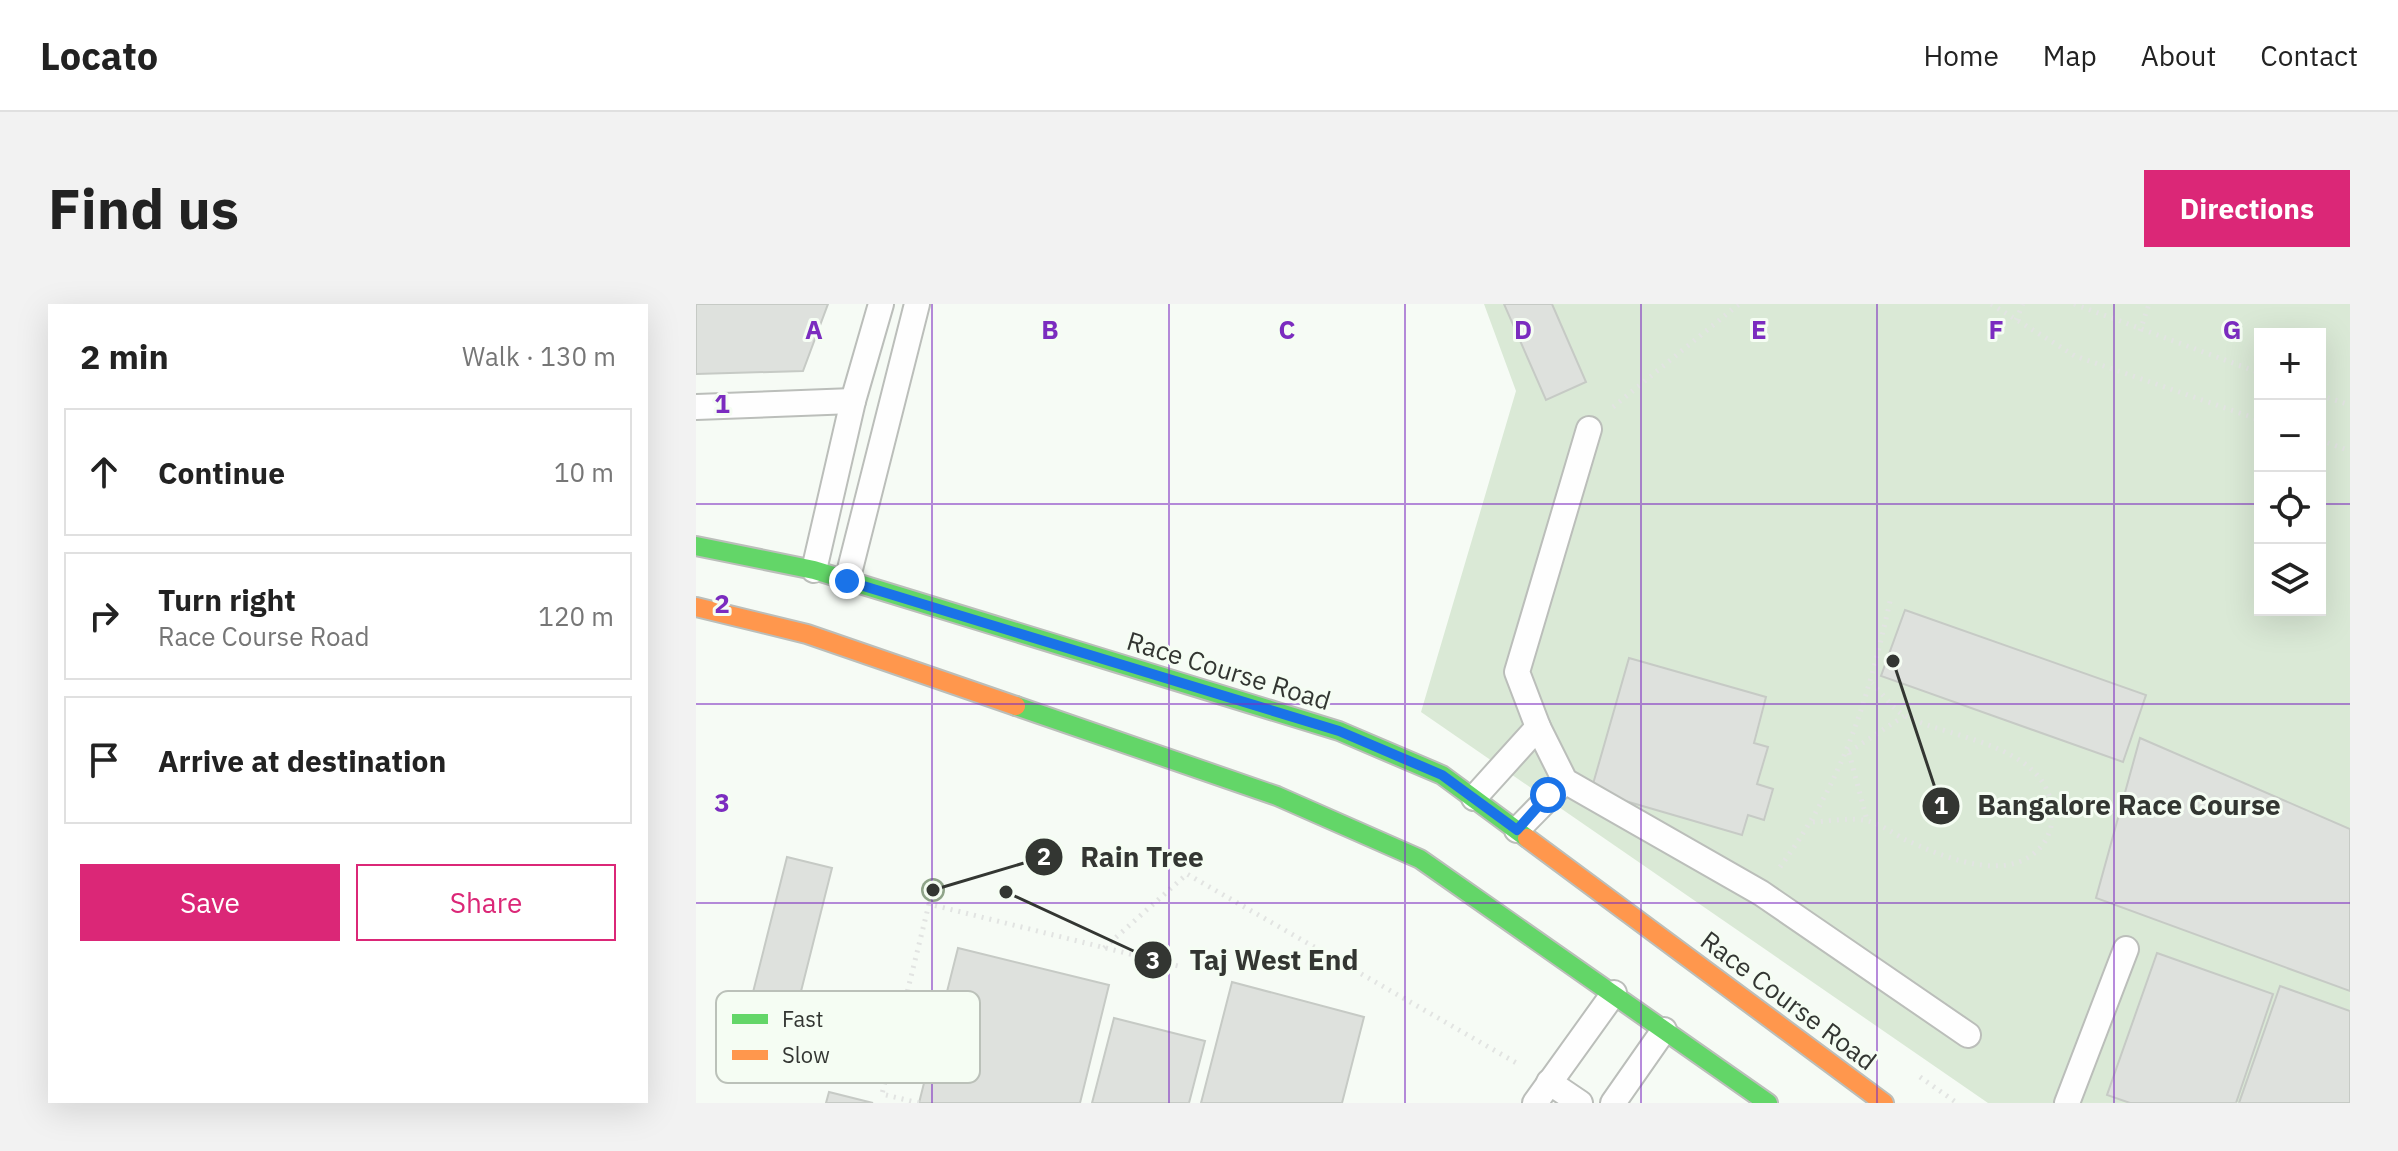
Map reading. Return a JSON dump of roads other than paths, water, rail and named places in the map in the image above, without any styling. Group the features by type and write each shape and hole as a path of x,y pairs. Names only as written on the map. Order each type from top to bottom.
{"main road":[{"name":"Race Course Road","path":"696,546 814,570 1339,731 1442,775 1884,1103"},
{"path":"696,607 807,634 1277,796 1420,859 1768,1103"}],"lane":[{"path":"814,570 853,401 881,304"},
{"path":"847,581 917,304"},
{"path":"696,407 853,401"},
{"path":"1589,429 1517,672 1538,727 1565,781 1761,893 1968,1035"},
{"path":"1474,798 1538,727"},
{"path":"1517,830 1565,781"},
{"path":"2067,1103 2126,949"},
{"path":"1535,1103 1614,993"},
{"path":"1613,1103 1664,1030"},
{"path":"1549,1082 1580,1103"}],"place":[{"name":"Bangalore Race Course","path":"1893,661"},
{"name":"Rain Tree","path":"933,890"},
{"name":"Taj West End","path":"1006,892"}]}
